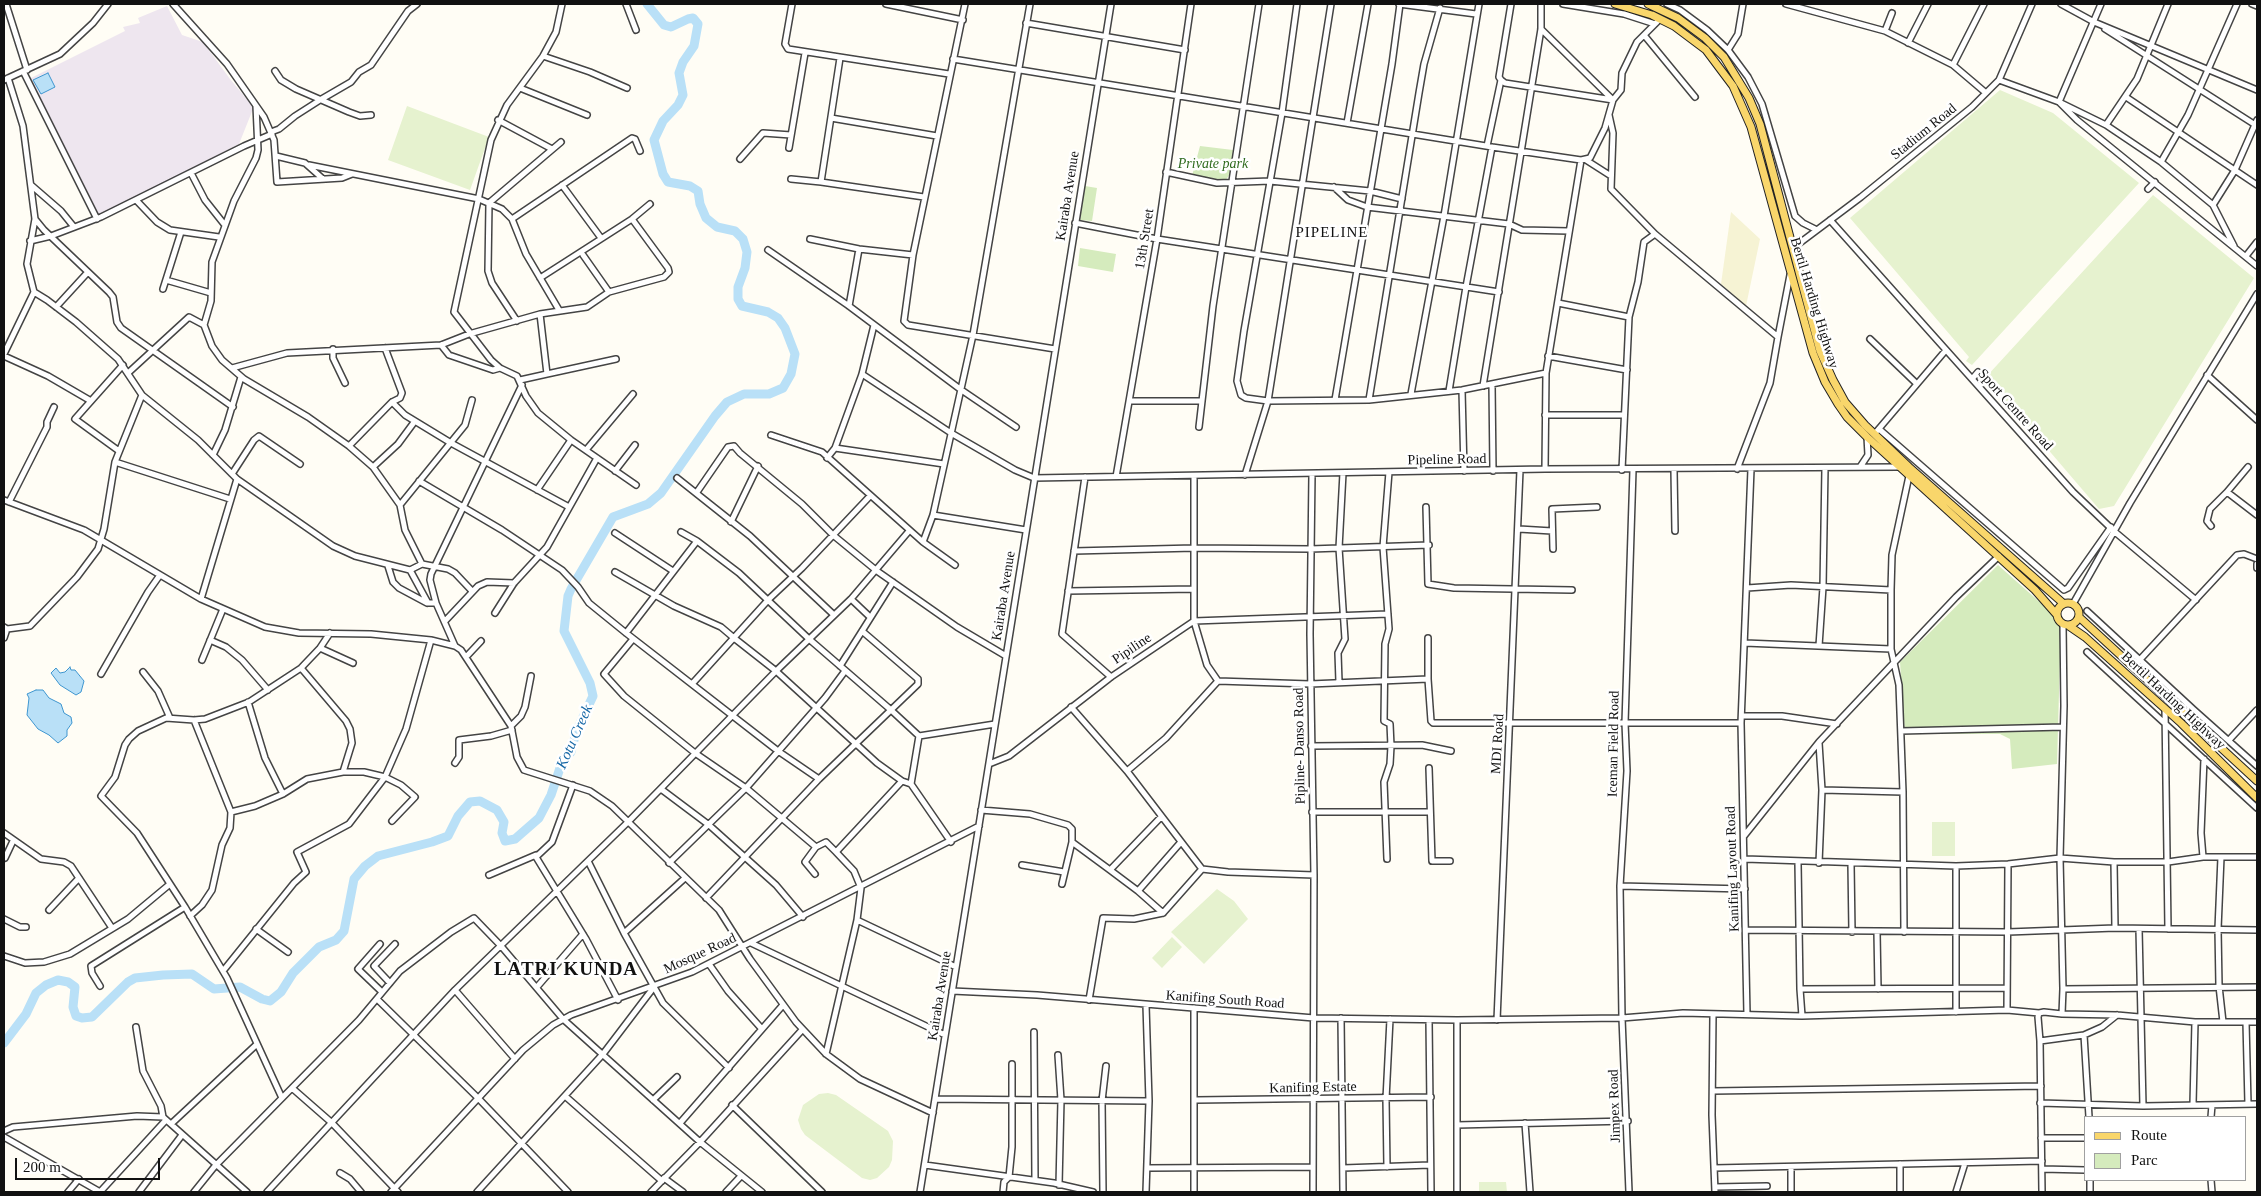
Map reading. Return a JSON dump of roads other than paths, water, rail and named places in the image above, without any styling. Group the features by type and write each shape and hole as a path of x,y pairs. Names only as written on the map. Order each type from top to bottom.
{"main road":[{"name":"Bertil Harding Highway","path":"1615,4 1658,21 1693,40 1714,59 1741,101 1751,127 1810,346 1822,375 1847,417 1873,434 1919,477 2064,604"},
{"name":"Bertil Harding Highway","path":"1648,4 1678,18 1705,38 1724,57 1742,85 1760,124 1816,338 1827,369 1845,402 1898,467 2035,590 2057,615"},
{"path":"2064,604 2073,604 2077,608 2079,617 2076,622 2066,625 2057,615 2060,607 2064,604"},
{"name":"Bertil Harding Highway","path":"2079,617 2257,781"},
{"name":"Bertil Harding Highway","path":"2066,625 2086,637 2165,709 2257,798"}],"street":[{"path":"6,4 25,71 97,219"},
{"path":"91,401 48,376 4,355 34,292 27,264 30,241 36,219 23,126 6,79 60,54 93,23 108,4"},
{"path":"173,4 227,64 272,133 276,156 276,182 342,178 353,174"},
{"path":"30,241 51,236 97,219 279,129 295,116 351,82 359,72 371,64 408,11 417,4"},
{"path":"562,4 556,32 543,56 498,120 491,140 455,308 458,320 491,360 500,368 512,372 521,383 526,396 538,413 571,440 636,485"},
{"path":"626,4 636,30"},
{"path":"792,4 784,44 788,49 949,74"},
{"path":"886,4 963,20"},
{"path":"965,4 913,255 905,323 1055,350"},
{"path":"923,542 933,514 973,335 1030,4"},
{"name":"Kairaba Avenue","path":"920,1192 1110,4"},
{"name":"13th Street","path":"1116,477 1157,238 1190,4"},
{"path":"1199,427 1222,249 1259,4"},
{"path":"1297,4 1282,113 1237,381 1238,391 1246,398 1268,401 1369,400 1462,390 1546,373"},
{"path":"1245,475 1268,401 1331,4"},
{"path":"1347,123 1368,4"},
{"path":"1335,400 1400,4 1476,14"},
{"path":"1411,394 1444,216 1455,140 1479,4"},
{"path":"1450,391 1466,287 1480,220 1511,4"},
{"path":"1482,386 1541,29 1541,4"},
{"path":"1563,4 1658,21"},
{"path":"1667,4 1680,10 1707,30 1728,50 1748,77 1762,104 1795,216 1817,230"},
{"path":"1680,10 1683,4"},
{"path":"1728,50 1738,34 1743,4"},
{"path":"1786,4 1885,31 1953,65 1986,93"},
{"path":"1908,43 1928,4"},
{"path":"1953,65 1984,4"},
{"name":"Stadium Road","path":"1793,248 1965,113 1999,80 2032,4"},
{"path":"2061,4 2094,22 2199,90 2257,124 2235,170 2213,205"},
{"path":"2059,102 2102,4"},
{"path":"2106,125 2136,79 2168,4"},
{"path":"2161,162 2209,70 2236,4"},
{"path":"2252,4 2257,6"},
{"path":"1369,400 1424,64 1440,8"},
{"path":"1885,31 1892,13"},
{"path":"1584,160 1590,158 1605,128 1613,100 1621,90 1622,74 1629,58 1644,34 1658,21"},
{"path":"2094,22 2257,90"},
{"path":"1026,23 1185,50"},
{"path":"1541,29 1613,100"},
{"path":"1644,34 1694,97"},
{"path":"789,148 805,53"},
{"path":"543,56 590,72 627,88"},
{"path":"821,182 840,58"},
{"path":"953,59 1490,147 1584,160 1611,176"},
{"path":"276,71 280,80 320,100 360,116 371,115"},
{"path":"1501,80 1505,83 1613,100"},
{"path":"1999,80 2059,102 2106,125 2161,162 2213,205 2234,246"},
{"path":"520,88 587,115"},
{"path":"2126,97 2257,185"},
{"path":"2059,102 2077,120 2257,266"},
{"path":"256,106 258,139 256,158 224,224 212,262 211,293 204,325 212,346 222,360 241,376 308,417 349,446 373,467 400,505 405,530 422,564"},
{"path":"1609,115 1613,133 1611,190 1655,234 1778,337"},
{"path":"831,118 937,136"},
{"path":"498,120 552,149"},
{"path":"740,159 763,133 791,135"},
{"path":"512,219 632,138 635,139 640,151"},
{"path":"517,321 492,283 488,271 489,203 561,142"},
{"path":"276,156 309,165 479,199 502,209 512,219 526,254 559,310"},
{"path":"1545,469 1546,373 1548,356 1569,231 1584,160"},
{"path":"309,165 323,179"},
{"path":"1166,172 1217,183 1270,182 1334,187 1370,191 1402,199"},
{"path":"191,173 205,200 224,224"},
{"path":"791,179 924,197"},
{"path":"2148,189 2154,182"},
{"path":"562,184 601,238"},
{"path":"31,185 61,210 74,227"},
{"path":"1334,187 1348,200 1367,207 1509,224 1522,230 1569,231"},
{"path":"136,200 156,222 170,230 220,237"},
{"path":"540,278 632,219 650,204"},
{"path":"36,219 113,297 117,322 121,328 233,408"},
{"path":"232,368 287,353 333,349 441,345 469,334 540,314 587,307 609,292 664,277 669,272 632,219"},
{"name":"Sport Centre Road","path":"1830,220 2073,492 2110,527 2196,600"},
{"path":"1075,223 1222,249 1357,268 1499,292"},
{"path":"163,289 181,232"},
{"path":"1622,470 1629,317 1638,282 1644,242 1655,234"},
{"path":"810,239 859,249 913,255"},
{"path":"2246,256 2257,242"},
{"path":"849,306 859,249"},
{"path":"768,250 874,324 960,389 1016,426"},
{"path":"583,255 609,292"},
{"path":"56,307 88,272"},
{"path":"1737,469 1770,384 1790,275"},
{"path":"166,280 211,293"},
{"path":"34,292 56,307 102,345 128,373 142,396 198,440 237,479 333,546 355,556 388,566 410,570 422,564 448,569 455,573 472,591"},
{"path":"2073,604 2116,532 2130,503 2257,294"},
{"path":"1558,303 1629,317"},
{"path":"540,314 547,374"},
{"path":"128,373 189,317 204,325"},
{"path":"828,458 835,448 862,374 874,324"},
{"path":"1870,339 1917,384"},
{"path":"441,345 449,355 493,370 500,368"},
{"path":"349,446 392,402 400,398 402,393 385,348"},
{"path":"333,349 333,358 345,383"},
{"path":"1860,467 1868,455 1873,434 1946,350"},
{"path":"1548,356 1627,370"},
{"path":"616,359 547,374 521,383 486,462 434,567 430,580 436,602 455,646 466,657 512,728 518,757 524,770 598,795 629,821 669,863 719,910 742,947 783,1005 802,1030 826,1054 860,1079 933,1113"},
{"path":"119,451 75,419 122,366"},
{"path":"1972,379 1978,372"},
{"path":"862,374 951,433 1015,470 1034,478"},
{"path":"2207,375 2257,420"},
{"path":"213,455 233,408 241,376"},
{"path":"1492,384 1493,471"},
{"path":"1462,390 1464,471"},
{"path":"586,450 633,394"},
{"path":"4,638 6,628 30,626 85,567 102,540 115,462 142,396"},
{"path":"400,505 466,425 472,400"},
{"path":"1130,401 1202,401"},
{"path":"392,402 415,422 450,443 569,507"},
{"path":"54,407 47,426 7,501 66,522 102,540 201,598 252,623 279,631 299,634 371,634 431,640 455,646"},
{"path":"1545,415 1624,415"},
{"path":"373,467 398,444 415,422"},
{"path":"1873,434 2064,590 2068,588 2110,527"},
{"path":"771,435 819,450 909,531 944,559 955,565"},
{"path":"232,474 258,436 300,464"},
{"path":"536,490 571,440"},
{"path":"615,471 636,445"},
{"path":"696,492 728,447 734,446 833,535 877,571 957,628 1006,656"},
{"path":"835,448 944,464"},
{"path":"495,613 514,583 548,547 597,458"},
{"path":"115,462 230,499"},
{"path":"731,522 758,466"},
{"name":"Pipeline Road","path":"1034,478 1545,469 1674,470 1898,467"},
{"path":"2211,526 2207,520 2207,515 2248,467"},
{"path":"1819,646 1823,587 1825,468"},
{"name":"Kanifing Layout Road","path":"1747,1014 1742,716 1751,469"},
{"name":"MDI Road","path":"1497,1020 1520,470"},
{"name":"Iceman Field Road","path":"1622,1018 1620,886 1627,771 1625,722 1633,470"},
{"path":"1674,470 1675,531"},
{"path":"1339,682 1338,653 1345,643 1339,548 1344,472"},
{"path":"1387,859 1384,782 1390,764 1391,746 1390,724 1384,721 1385,644 1389,629 1383,547 1389,472"},
{"name":"Pipline- Danso Road","path":"1312,474 1310,684 1314,875 1313,1192"},
{"path":"1194,476 1194,621 1207,665 1218,681"},
{"path":"1904,932 1901,730 1899,685 1891,649 1891,590 1892,555 1909,476"},
{"path":"1085,477 1062,634 1111,676"},
{"path":"678,478 794,576 834,615"},
{"path":"201,598 237,479"},
{"path":"419,481 502,530 540,555 572,579 589,603 633,639 778,751 819,779"},
{"path":"2227,492 2257,515"},
{"path":"692,684 769,599 794,576 870,496"},
{"path":"1426,507 1429,545 1428,584 1454,588 1572,590"},
{"path":"1553,549 1551,510 1554,508 1597,507"},
{"path":"933,514 1026,530"},
{"path":"1519,529 1552,531"},
{"path":"267,1192 455,990 629,821 776,671 851,599 877,571 909,531"},
{"path":"681,532 727,563 769,599 809,639 892,710 919,736"},
{"path":"615,533 673,570"},
{"path":"626,633 697,541"},
{"path":"1074,551 1194,548 1310,549 1429,545"},
{"path":"2134,666 2237,555 2244,554 2257,559"},
{"path":"1744,836 1819,742 1956,597 1998,556"},
{"path":"388,566 393,582 399,588 428,603 436,602"},
{"path":"410,570 428,603"},
{"path":"615,572 655,596 721,627 776,671 877,763 902,781 911,784 951,842"},
{"path":"101,674 148,592 160,575"},
{"path":"445,621 472,591 487,582 514,583"},
{"path":"840,666 893,582"},
{"path":"1747,588 1791,585 1891,590"},
{"path":"1068,591 1194,589"},
{"path":"851,599 870,617"},
{"path":"202,660 223,609"},
{"path":"2087,611 2257,766"},
{"path":"1194,621 1344,614 1388,614"},
{"name":"Pipiline","path":"989,764 1009,756 1111,676 1194,621"},
{"path":"2062,1014 2060,858 2066,625"},
{"path":"706,898 819,779 919,682 862,631"},
{"path":"282,1098 223,971 185,907 137,833 101,796 115,777 124,745 138,731 170,718 205,719 248,702 301,668 320,648 330,633"},
{"path":"1428,638 1428,679 1431,721 1433,723 1742,723"},
{"path":"633,639 604,674 639,709 695,753 746,788 816,847"},
{"path":"210,640 226,647 242,660 268,690"},
{"path":"223,971 294,882 306,872 297,852 349,824 385,777 406,730 431,640"},
{"path":"466,657 481,641"},
{"path":"1744,643 1891,649"},
{"path":"320,648 353,663"},
{"path":"2087,652 2257,808"},
{"path":"301,668 346,721 350,729 352,743 343,772"},
{"path":"669,863 746,788 845,671"},
{"path":"143,672 158,691 170,718"},
{"path":"455,763 459,757 459,740 491,736 512,728 525,707 531,676"},
{"path":"1127,771 1166,738 1218,681 1310,684 1428,679"},
{"path":"248,702 265,758 282,794"},
{"path":"1071,707 1127,771 1202,869 1228,872 1314,875"},
{"path":"2165,709 2167,725 2168,929"},
{"path":"2184,712 2194,710"},
{"path":"2229,740 2257,710"},
{"path":"1742,716 1782,716 1836,724"},
{"path":"190,916 202,905 212,890 222,845 230,828 231,812 194,720"},
{"path":"919,736 995,724"},
{"path":"1901,730 2063,726"},
{"path":"911,784 919,736"},
{"path":"1818,863 1822,790 1819,742"},
{"path":"1311,746 1422,746 1451,751"},
{"path":"2203,858 2201,834 2204,759"},
{"path":"1430,768 1432,862 1450,861"},
{"path":"231,812 255,806 282,794 308,779 343,772 364,772 385,777 401,785 415,797 392,821"},
{"path":"836,852 902,781"},
{"path":"488,875 536,855 552,842 573,786"},
{"path":"661,789 708,825 776,884 803,918"},
{"path":"1822,790 1903,792"},
{"path":"981,810 1030,814 1063,823 1072,829 1072,842 1062,884"},
{"path":"1312,812 1430,812"},
{"path":"1110,870 1162,817"},
{"name":"Mosque Road","path":"394,1191 514,1059 544,1032 564,1018 654,987 709,964 803,918 979,826"},
{"path":"4,833 41,859 68,863 112,928"},
{"path":"5,858 13,841"},
{"path":"815,874 805,862 816,847 826,842 854,871 861,888 857,920 826,1054"},
{"path":"1072,842 1138,891 1163,913"},
{"path":"1138,891 1181,842"},
{"path":"536,855 583,934 618,1000"},
{"path":"2221,857 2218,929 2219,986 2223,1022"},
{"path":"1745,859 1818,863 1956,866 2008,864 2060,858 2114,862 2168,862 2203,858 2257,857"},
{"path":"588,861 624,933 663,1003 729,1068"},
{"path":"1798,862 1798,932 1802,1016"},
{"path":"2114,862 2115,928"},
{"path":"1850,864 1852,932"},
{"path":"2007,1010 2008,864"},
{"path":"1022,865 1064,872"},
{"path":"1956,866 1956,1012"},
{"path":"1088,1000 1103,918 1134,919 1163,913 1202,869"},
{"path":"49,910 79,878"},
{"path":"624,933 685,878"},
{"path":"4,956 25,963 54,960 82,948 128,919 170,884"},
{"path":"1620,886 1745,890"},
{"path":"100,986 92,973 91,966 185,907"},
{"path":"4,919 20,927 26,927"},
{"path":"194,1192 215,1166 360,1020 400,971 470,919 478,920 564,1018 700,1142 762,1192"},
{"path":"857,920 956,967"},
{"path":"1746,930 1798,932 2008,932 2115,928 2257,930"},
{"path":"256,929 288,952"},
{"path":"2139,929 2143,1106"},
{"path":"1876,932 1878,990"},
{"path":"537,987 583,934"},
{"path":"751,943 945,1035"},
{"path":"380,944 358,968 382,992"},
{"path":"390,983 374,966 395,944"},
{"path":"709,964 728,991 762,1028"},
{"path":"476,1192 603,1054 654,987"},
{"path":"2063,989 2257,987"},
{"path":"1800,989 2007,988"},
{"path":"455,990 514,1059"},
{"name":"Kanifing South Road","path":"952,991 1314,1018 1497,1020 1622,1018 1683,1013 1802,1016 2007,1010 2039,1013 2117,1015 2195,1022 2257,1022"},
{"path":"377,999 478,1098 568,1192"},
{"path":"680,1123 783,1005"},
{"path":"1146,1005 1149,1101 1146,1192"},
{"path":"1194,1008 1196,1100 1194,1192"},
{"path":"2039,1013 2042,1192"},
{"path":"1713,1015 1715,1190 1767,1186"},
{"path":"2040,1041 2084,1035 2102,1027 2117,1015"},
{"path":"1341,1018 1343,1192"},
{"path":"1388,1167 1386,1099 1390,1018"},
{"name":"Jimpex Road","path":"1622,1018 1628,1121 1629,1192"},
{"path":"1429,1020 1431,1192"},
{"path":"1457,1020 1457,1192"},
{"path":"2192,1104 2195,1022"},
{"path":"2246,1022 2248,1104"},
{"path":"136,1028 142,1071 161,1106 164,1119"},
{"path":"651,1192 700,1142 802,1030"},
{"path":"1034,1032 1035,1180"},
{"path":"2084,1035 2089,1116"},
{"path":"171,1124 256,1045"},
{"path":"1058,1055 1061,1100 1059,1185"},
{"path":"1003,1192 1004,1182 1009,1177 1012,1064"},
{"path":"1103,1192 1102,1101 1106,1066"},
{"path":"653,1100 677,1077"},
{"path":"1713,1091 2041,1086"},
{"path":"292,1088 332,1124 394,1191"},
{"path":"565,1096 663,1179 683,1192"},
{"name":"Kanifing Estate","path":"1196,1100 1431,1098"},
{"path":"935,1099 1149,1101"},
{"path":"2040,1103 2143,1106 2257,1104"},
{"path":"732,1105 822,1192"},
{"path":"2211,1116 2212,1105"},
{"path":"4,1131 12,1127 137,1116 164,1119 246,1192"},
{"path":"4,1137 100,1192 164,1119"},
{"path":"1457,1125 1628,1121"},
{"path":"1526,1123 1530,1192"},
{"path":"139,1192 182,1135"},
{"path":"2041,1138 2084,1138"},
{"path":"1714,1168 2042,1161"},
{"path":"1956,1192 1966,1163"},
{"path":"1900,1164 1900,1192"},
{"path":"925,1165 1035,1180 1094,1192"},
{"path":"1343,1168 1430,1165"},
{"path":"1147,1168 1313,1167"},
{"path":"1791,1167 1791,1192"},
{"path":"2042,1169 2084,1170"},
{"path":"340,1173 350,1179 361,1192"},
{"path":"726,1192 741,1176"},
{"path":"68,1192 79,1179"}],"water":[{"path":"48,73 55,87 41,94 33,80"},
{"path":"70,667 84,681 81,692 76,695 60,685 51,673 56,668 60,673 65,672"},
{"path":"36,690 43,690 49,698 61,704 64,713 71,717 72,723 67,730 67,736 58,743 38,729 27,715 29,698 27,694"}],"waterway":[{"name":"Kotu Creek","path":"4,1043 26,1014 36,993 46,985 58,980 68,982 75,987 73,1007 76,1016 82,1018 92,1017 128,982 135,978 163,975 192,974 214,989 240,987 262,999 270,1001 281,992 293,973 319,947 336,940 344,931 354,879 365,866 378,856 448,836 458,816 470,802 480,801 497,810 504,822 502,833 505,841 515,839 539,818 551,795 562,762 571,752 576,732 593,696 590,683 564,631 568,596 571,589 613,517 648,504 661,493 727,402 744,394 769,394 783,388 791,374 795,354 785,328 778,318 768,312 742,306 738,299 738,287 745,268 747,252 743,239 735,231 717,227 706,218 700,204 698,191 690,186 668,182 663,174 654,140 663,121 678,105 683,95 679,73 683,62 694,46 698,24 693,18 671,27 664,25 647,4"}],"district":[{"name":"PIPELINE","path":"1332,233"},
{"name":"LATRI KUNDA","path":"566,970"}],"park label":[{"name":"Private park","path":"1213,164"}]}
